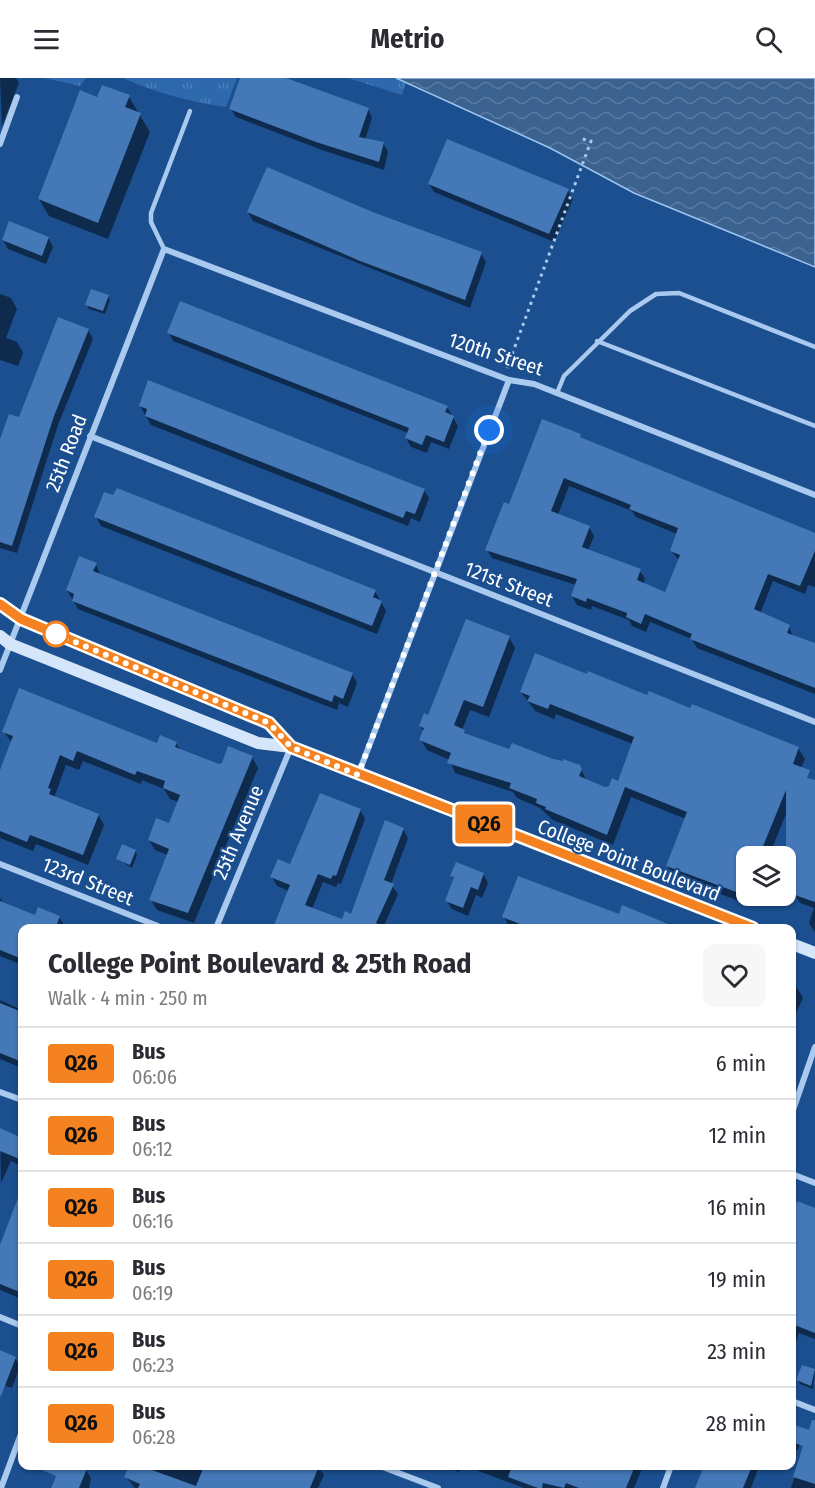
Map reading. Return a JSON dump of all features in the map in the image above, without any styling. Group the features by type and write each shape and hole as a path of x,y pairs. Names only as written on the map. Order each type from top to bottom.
{"main road":[{"name":"College Point Boulevard","path":"0,604 21,619 269,723 291,747"},
{"name":"College Point Boulevard","path":"0,636 10,645 258,744 291,747 743,924"},
{"path":"796,946 815,953"}],"street":[{"path":"0,144 17,97"},
{"name":"120th Street","path":"164,249 507,378 534,384 815,495"},
{"name":"25th Road","path":"0,670 164,249"},
{"path":"358,775 507,378"},
{"name":"121st Street","path":"90,436 815,722"},
{"name":"25th Avenue","path":"218,924 291,747"},
{"name":"123rd Street","path":"0,864 153,924"},
{"path":"796,1102 815,1047"},
{"path":"0,1092 18,1099"},
{"path":"796,1176 815,1184"},
{"path":"0,1317 18,1324"},
{"path":"796,1403 815,1410"},
{"path":"1,1488 18,1442"},
{"path":"391,1470 438,1488"},
{"path":"663,1488 670,1470"}],"lane":[{"path":"164,249 151,222 151,213 190,111"},
{"path":"557,393 564,375 597,341 630,311 656,294 679,292 815,347"},
{"path":"597,341 815,426"}],"path":[{"path":"507,378 591,141 579,138"}],"green space":[{"path":"44,78 86,78 80,86"},
{"path":"123,78 237,78 226,107 174,96"},
{"path":"348,78 396,78 406,82 402,95"}],"water":[{"path":"396,78 815,78 815,267 634,193 550,148"}],"building":[{"path":"240,78 286,78 369,108 359,137 384,142 379,162 316,142 229,109"},
{"path":"102,85 130,95 125,107 141,113 98,223 38,199 80,90 97,97"},
{"path":"447,139 569,189 549,234 428,184"},
{"path":"267,167 375,213 482,252 465,300 360,261 247,212"},
{"path":"9,221 49,237 42,256 2,240"},
{"path":"91,289 109,295 103,311 85,305"},
{"path":"180,301 448,406 445,412 454,416 444,442 426,435 422,445 405,438 409,428 167,333"},
{"path":"58,317 89,329 54,416 12,546 0,542 0,439 9,414 19,417"},
{"path":"148,380 425,489 415,514 406,511 403,518 145,416 147,409 139,406"},
{"path":"542,419 581,434 580,437 815,533 815,551 800,586 768,574 754,609 790,625 787,633 815,643 815,688 690,639 692,634 645,614 641,624 626,617 627,613 587,598 586,602 571,596 577,579 485,550 504,502 509,504","holes":["564,478 631,505 629,509 678,528 670,551 680,555 665,592 637,580 641,569 582,547 590,526 551,511"]},
{"path":"117,488 376,590 373,597 382,601 372,626 94,517 104,492 113,495"},
{"path":"79,556 97,563 93,571 353,673 343,699 334,695 332,702 72,601 74,594 66,590"},
{"path":"466,619 510,636 483,707 464,700 454,725 465,730 464,733 509,749 512,743 553,759 563,761 563,759 580,765 582,769 579,776 605,787 609,786 612,778 618,781 634,737 550,704 548,709 527,701 530,696 520,692 535,653 647,695 649,691 690,708 692,704 799,747 793,764 810,770 807,778 815,780 815,902 796,895 796,846 786,846 786,790 763,846 736,846 736,892 666,866 687,812 625,787 607,835 545,809 546,807 536,803 537,799 509,788 511,783 447,763 451,753 419,740 424,728 419,726 424,713 428,715"},
{"path":"19,688 157,743 160,735 177,742 175,747 219,764 222,763 228,746 253,756 188,913 149,900 169,849 148,840 156,818 169,823 180,795 163,788 165,781 137,771 135,775 77,751 73,761 60,755 48,788 51,789 49,794 99,814 83,855 30,835 27,842 0,831 0,770 13,736 2,732"},
{"path":"320,793 361,809 336,876 333,875 331,879 318,874 305,905 342,919 345,911 351,914 385,820 404,828 384,880 394,884 376,923 378,924 275,924 290,885 270,877 278,859 290,864"},
{"path":"122,844 136,850 130,865 116,859"},
{"path":"456,862 484,873 478,890 471,887 463,908 445,901 454,877 450,876"},
{"path":"518,876 619,914 622,905 668,924 520,924 502,917"},
{"path":"0,901 35,915 38,907 60,916 57,924 18,924 18,957 0,950"},
{"path":"0,1003 18,1010 18,1060 0,1053"},
{"path":"0,1128 18,1136 18,1158 0,1151"},
{"path":"18,1198 18,1291 0,1284 0,1245"},
{"path":"797,1201 815,1208 815,1333 796,1326"},
{"path":"0,1350 16,1357 1,1396 0,1396"},
{"path":"802,1365 815,1369 811,1386 796,1380"},
{"path":"812,1420 815,1420 815,1484 793,1477 803,1446 796,1443 796,1425 809,1430"},
{"path":"42,1470 86,1470 79,1488 51,1488 56,1476"},
{"path":"127,1470 152,1470 196,1486 202,1470 317,1470 310,1488 138,1488 140,1484 124,1477"},
{"path":"511,1470 633,1470 626,1488 579,1488 566,1483 564,1488 543,1483 542,1488 538,1488 508,1477"},
{"path":"702,1470 750,1470 743,1488 695,1488"}],"bus line":[{"name":"Q26","path":"0,604 21,619 269,723 291,747 387,787 743,924"}],"route":[{"path":"56,634 269,723 291,747 358,775 489,430"}]}
